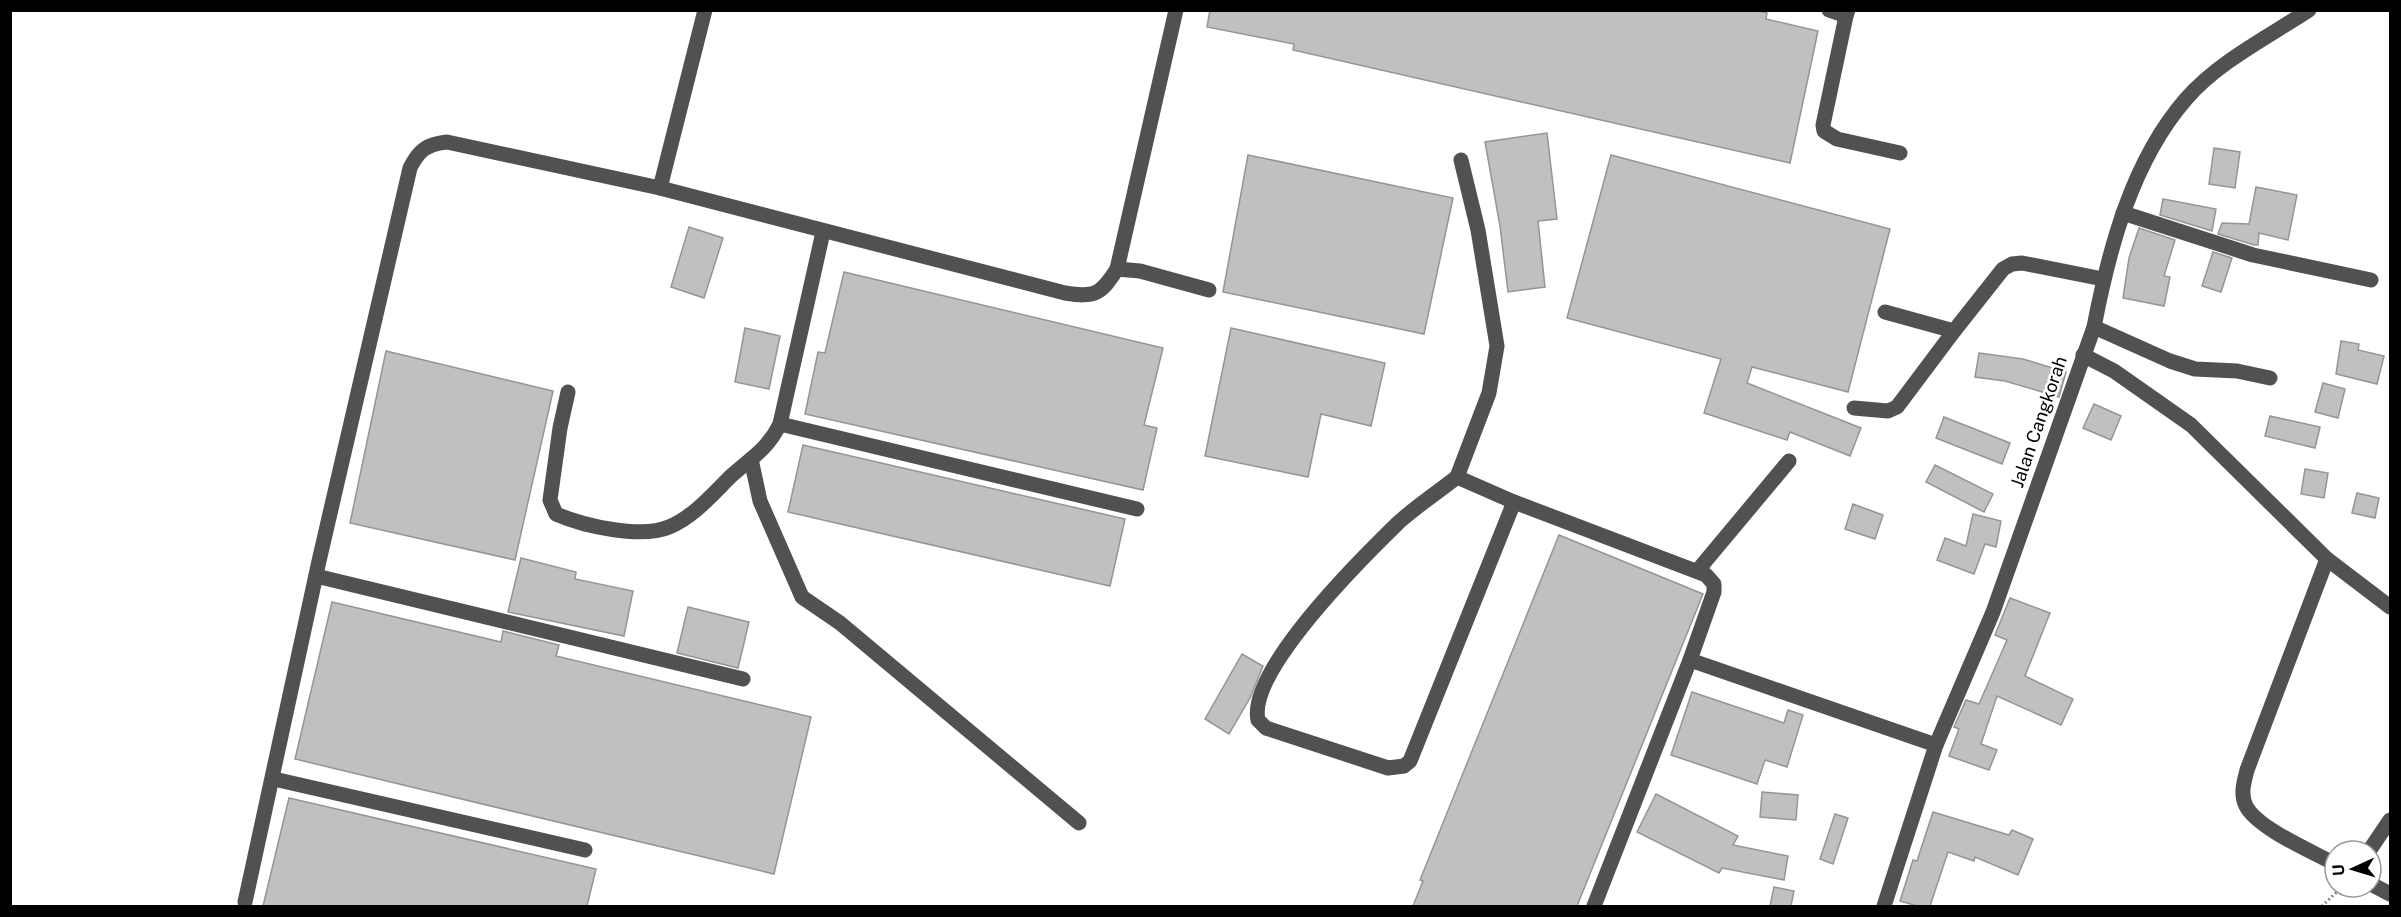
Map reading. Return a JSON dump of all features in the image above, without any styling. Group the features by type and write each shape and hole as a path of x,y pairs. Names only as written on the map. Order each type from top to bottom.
{"street":[{"path":"660,188 705,10"},
{"path":"245,902 274,779 316,576 410,168 417,153 430,144 447,142 660,188 823,232 1081,296 1095,294 1106,286 1118,269 1176,10"},
{"path":"1829,10 1847,13 1822,125 1824,131 1837,139 1900,153"},
{"name":"Jalan Cangkorah","path":"1884,906 1936,745 1993,612 2094,327 2103,279 2123,213 2157,138 2187,98 2226,65 2309,10"},
{"path":"1461,160 1478,230 1497,346 1489,393 1457,477 1400,521 1328,596 1283,652 1257,700 1258,720 1266,728 1388,768 1404,766 1410,761 1514,502"},
{"path":"2123,213 2253,255 2371,280"},
{"path":"568,392 560,428 550,500 556,514 571,520 628,532 669,527 704,504 770,444 780,424 823,232"},
{"path":"1854,408 1888,411 1897,407 2003,269 2012,264 2022,263 2103,279"},
{"path":"1118,269 1140,271 1209,291"},
{"path":"1885,312 1954,331"},
{"path":"2094,327 2170,361 2195,369 2238,371 2270,378"},
{"path":"2083,355 2114,371 2190,425 2327,559 2391,607"},
{"path":"780,424 1137,510"},
{"path":"751,459 760,501 802,597 840,623 1079,823"},
{"path":"1698,570 1789,461"},
{"path":"1457,477 1514,502 1698,570 1711,579 1714,592 1690,660 1594,906"},
{"path":"2323,857 2256,819 2246,806 2242,790 2247,770 2327,559"},
{"path":"316,576 743,679"},
{"path":"1690,660 1936,745"},
{"path":"274,779 585,850"},
{"path":"2378,839 2391,820"}],"building":[{"path":"1210,10 1755,10 1767,13 1766,19 1818,31 1790,163 1293,50 1294,44 1207,27"},
{"path":"1547,133 1557,219 1538,221 1545,287 1508,292 1500,226 1485,142"},
{"path":"2214,148 2240,152 2235,188 2209,184"},
{"path":"1248,155 1453,198 1424,334 1223,292"},
{"path":"1611,155 1890,229 1848,392 1752,367 1747,383 1861,428 1850,456 1790,432 1787,440 1704,413 1721,359 1567,318"},
{"path":"2256,187 2297,195 2288,240 2259,233 2258,245 2254,245 2218,234 2222,223 2249,224"},
{"path":"2163,199 2216,209 2212,231 2160,215"},
{"path":"689,227 723,238 704,298 671,287"},
{"path":"2139,228 2175,240 2164,276 2170,277 2164,306 2123,298 2129,258"},
{"path":"2213,252 2232,258 2221,292 2202,286"},
{"path":"844,272 1163,348 1144,425 1157,428 1143,490 805,414 818,352 825,353"},
{"path":"745,328 780,336 769,389 735,382"},
{"path":"1231,328 1385,363 1371,426 1321,414 1308,477 1205,456"},
{"path":"2341,341 2359,344 2358,350 2384,356 2377,384 2336,374"},
{"path":"386,351 553,391 515,560 350,523"},
{"path":"1979,353 2023,359 2066,372 2059,397 2005,381 1975,377"},
{"path":"2323,383 2345,389 2338,418 2315,412"},
{"path":"2094,404 2121,416 2111,440 2083,428"},
{"path":"2270,416 2320,427 2315,448 2265,436"},
{"path":"1944,417 2010,443 2002,464 1936,438"},
{"path":"803,445 1125,519 1110,586 788,512"},
{"path":"1935,465 1993,494 1984,512 1926,482"},
{"path":"2305,469 2328,473 2324,498 2301,494"},
{"path":"2357,493 2379,498 2375,518 2352,513"},
{"path":"1853,504 1883,515 1875,539 1845,529"},
{"path":"1973,514 2001,521 1996,547 1985,544 1974,574 1937,560 1945,538 1966,546"},
{"path":"1559,535 1703,594 1577,906 1413,906 1423,881 1420,880"},
{"path":"521,558 576,572 575,579 633,591 624,636 508,612"},
{"path":"2010,598 2050,613 2025,676 2073,699 2061,725 1997,696 1981,744 1997,750 1989,770 1949,756 1959,729 1954,727 1966,700 1979,704 2007,640 1995,635"},
{"path":"332,602 501,642 503,631 559,645 556,656 811,717 774,874 295,759"},
{"path":"688,607 749,622 738,668 677,653"},
{"path":"1242,654 1263,666 1250,698 1229,734 1205,719"},
{"path":"1692,692 1784,723 1788,710 1803,715 1787,767 1765,760 1757,784 1671,755"},
{"path":"1762,792 1798,795 1796,820 1760,817"},
{"path":"1656,794 1738,836 1733,845 1788,856 1784,880 1722,868 1719,873 1637,832"},
{"path":"289,798 596,869 587,906 263,906"},
{"path":"1933,812 2009,835 2012,830 2033,839 2018,875 1975,857 1974,861 1948,852 1930,906 1917,906 1900,901 1913,860 1917,861"},
{"path":"1835,814 1848,818 1833,864 1820,859"},
{"path":"1774,887 1794,891 1791,906 1770,906"}]}
